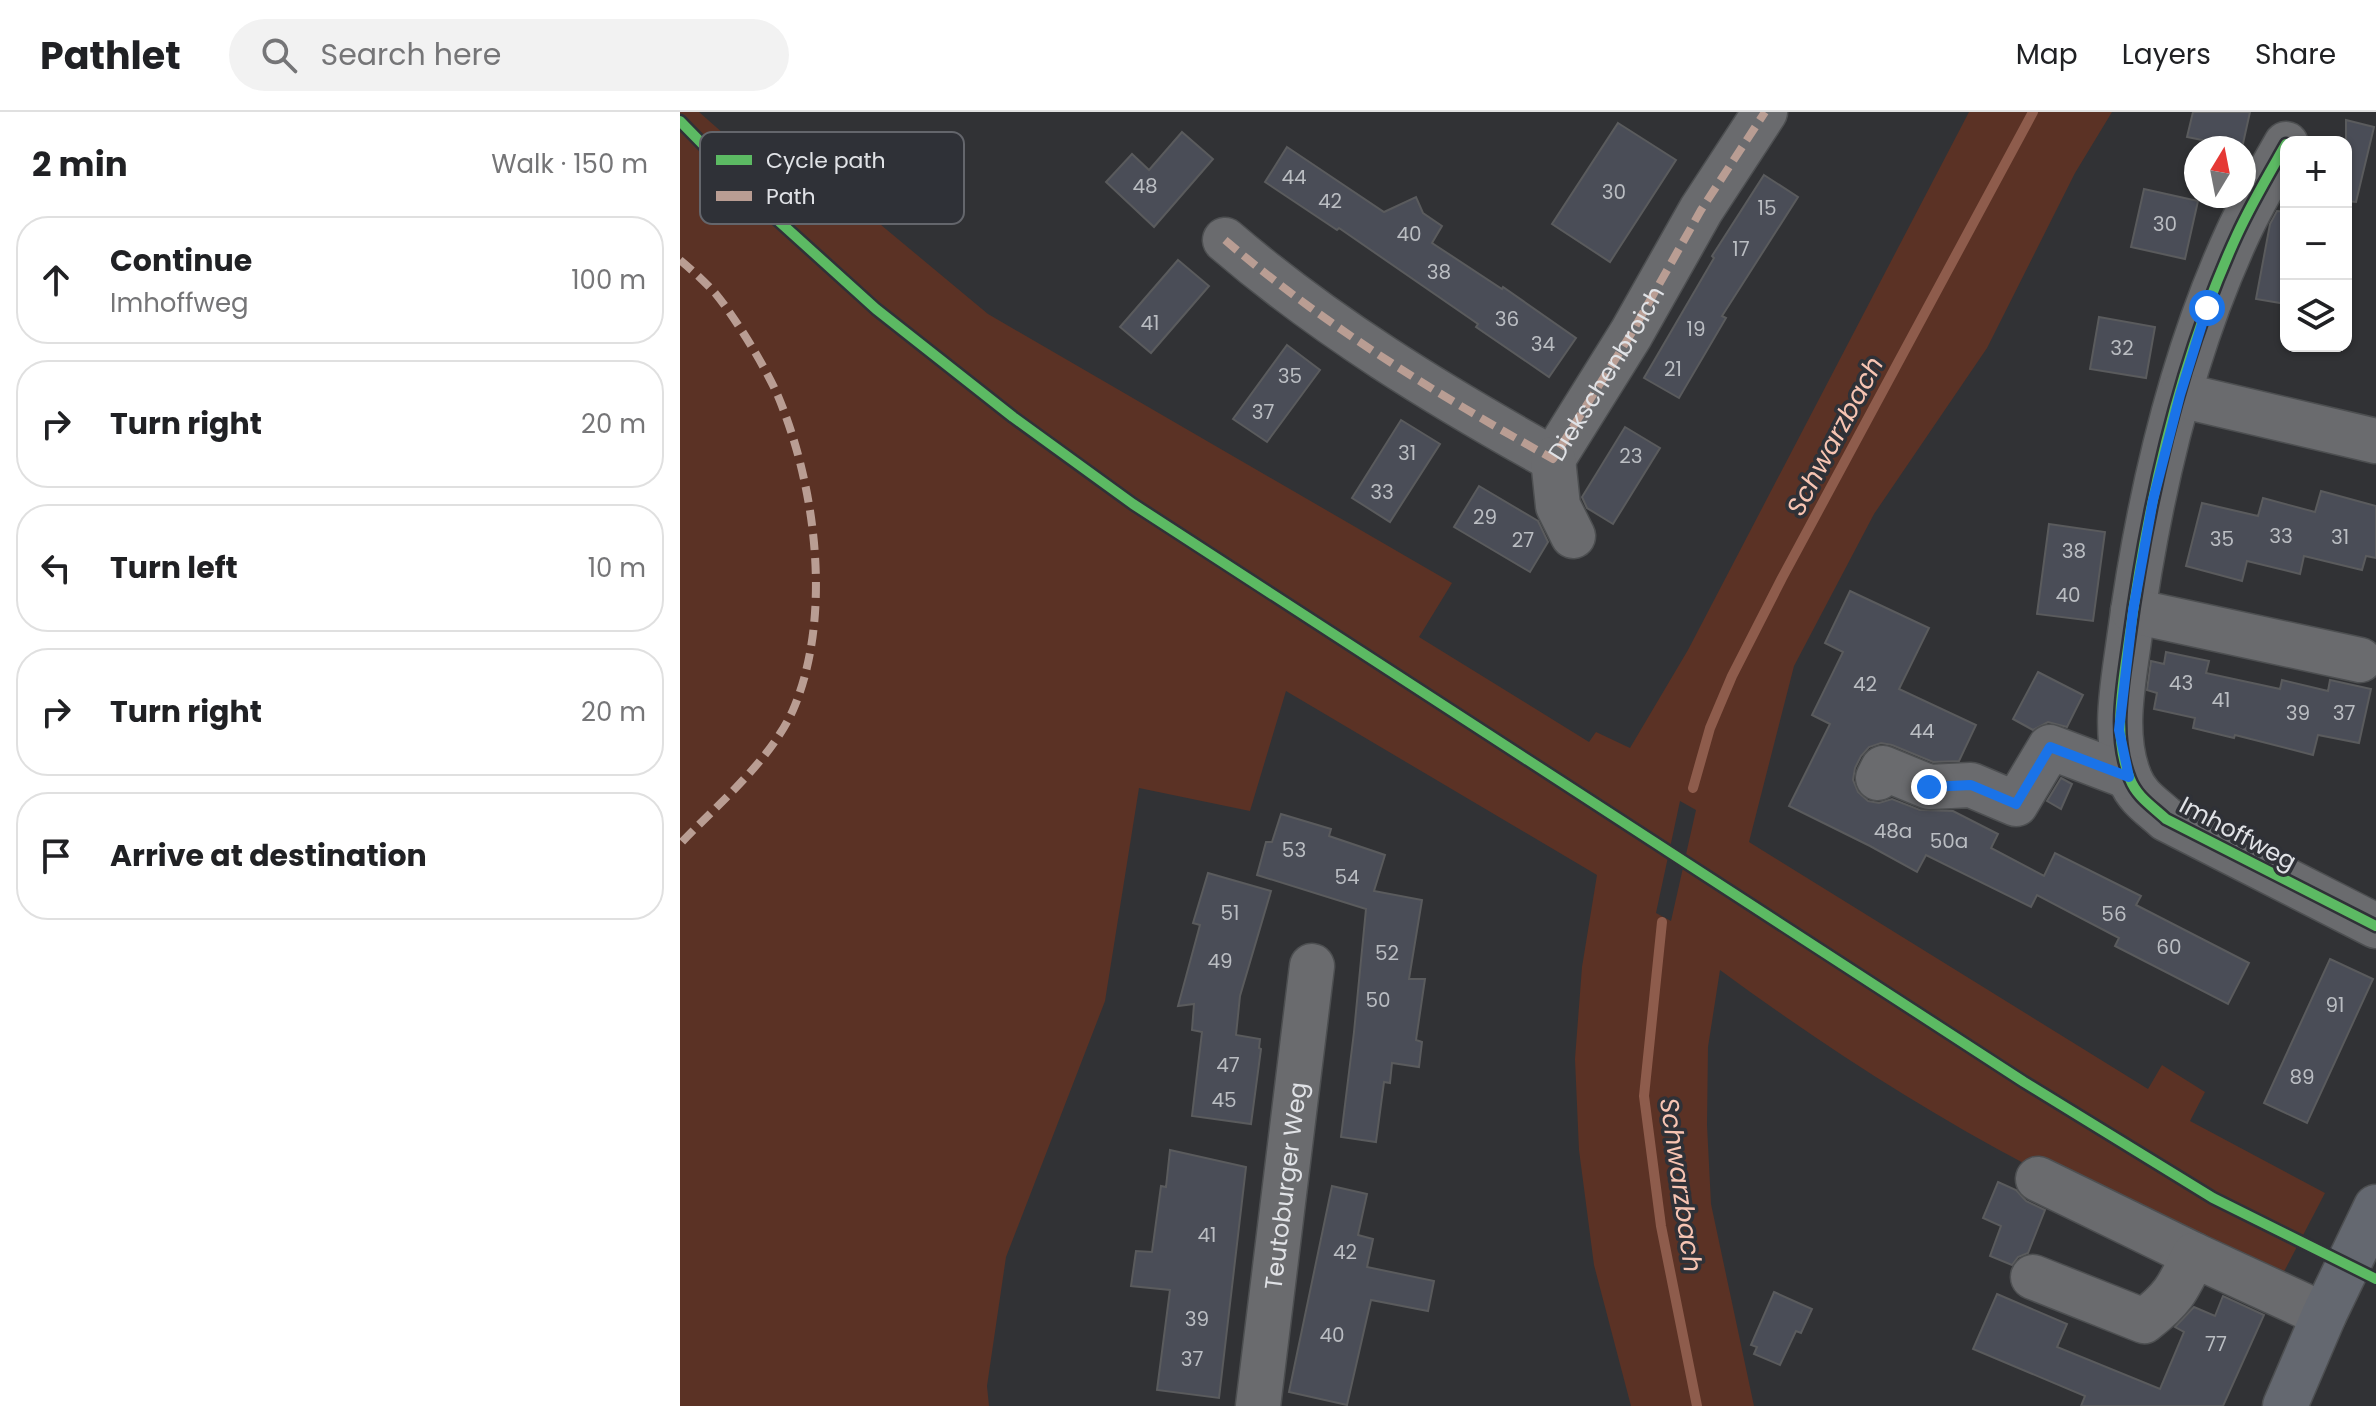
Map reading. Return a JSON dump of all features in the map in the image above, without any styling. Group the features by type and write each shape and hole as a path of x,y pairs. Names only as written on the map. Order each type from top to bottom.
{"main road":[{"path":"2285,1406 2376,1207"}],"street":[{"name":"Diekschenbroich","path":"1225,240 1259,269 1376,354 1475,416 1553,459 1631,334 1701,210 1765,112"},
{"name":"Imhoffweg","path":"2290,136 2304,112"},
{"name":"Imhoffweg","path":"2280,154 2237,234 2207,308 2180,395 2153,500 2133,611 2119,730 2129,777 2138,794 2166,819 2376,926"},
{"path":"2180,395 2376,441"},
{"path":"1553,459 1558,506 1573,536"},
{"path":"2133,611 2360,660"},
{"path":"1878,778 1883,768 1929,787 1971,785 2016,804 2050,747 2129,777"},
{"name":"Teutoburger Weg","path":"1258,1406 1312,966"},
{"path":"2038,1179 2324,1315"},
{"path":"2033,1277 2144,1321 2175,1294 2194,1255"}],"shaded area":[{"path":"680,112 699,112 722,132 700,132 700,224 880,224 988,314 1452,583 1419,637 1589,742 1596,732 1630,748 1688,650 1969,112 2112,112 2075,173 1987,348 1874,514 1794,666 1749,842 2148,1089 2162,1065 2205,1092 2190,1121 2325,1193 2276,1287 1989,1144 1871,1074 1720,970 1708,1047 1707,1125 1711,1204 1754,1406 1631,1406 1594,1265 1579,1150 1575,1059 1582,967 1597,875 1286,691 1250,811 1139,788 1105,1001 1006,1257 987,1386 989,1406 680,1406","holes":["1680,801 1696,810 1671,921 1656,913"]}],"building":[{"path":"2193,112 2250,112 2245,136 2187,136"},
{"path":"2346,120 2374,127 2356,202 2352,202 2352,136 2346,136"},
{"path":"1618,123 1676,160 1610,262 1552,224"},
{"path":"1182,132 1213,159 1154,227 1106,182 1132,154 1149,170"},
{"path":"1287,147 1384,212 1416,197 1423,213 1442,226 1432,243 1576,338 1549,377 1339,228 1337,230 1265,182"},
{"path":"1764,175 1798,197 1722,316 1726,318 1679,398 1644,378 1714,258 1712,256"},
{"path":"2144,189 2184,198 2184,208 2196,208 2185,259 2131,247"},
{"path":"2277,211 2280,211 2280,303 2256,299 2270,224"},
{"path":"1178,260 1209,286 1151,353 1120,327"},
{"path":"2099,317 2155,327 2146,378 2090,369"},
{"path":"1287,345 1320,370 1267,442 1233,419"},
{"path":"1401,420 1440,444 1390,522 1352,498"},
{"path":"1625,427 1660,448 1613,524 1587,508 1582,497"},
{"path":"1479,486 1538,521 1548,542 1530,572 1454,527"},
{"path":"2321,491 2376,506 2376,558 2366,556 2362,570 2304,556 2300,574 2247,561 2242,581 2186,566 2202,503 2258,516 2263,498 2315,512"},
{"path":"2049,524 2105,532 2093,621 2037,614"},
{"path":"1850,591 1929,628 1899,689 1976,725 1959,761 1933,762 1881,743 1869,747 1855,768 1853,780 1858,792 1868,801 1879,803 1892,799 1920,810 1953,811 1998,834 1991,848 2044,876 2055,853 2141,896 2136,905 2249,963 2228,1004 2115,946 2119,938 2037,895 2031,907 1926,855 1917,872 1789,806 1830,724 1812,715 1843,652 1825,643"},
{"path":"2166,652 2209,661 2206,673 2280,689 2282,680 2328,691 2330,680 2371,689 2359,743 2318,735 2313,755 2193,728 2195,718 2154,709 2157,693 2147,690 2151,661 2164,664"},
{"path":"2038,672 2083,695 2067,727 2048,722 2033,730 2013,719"},
{"path":"2061,778 2072,784 2061,809 2047,801"},
{"path":"1281,814 1331,829 1329,836 1385,855 1374,891 1422,900 1409,979 1425,979 1416,1040 1422,1042 1419,1067 1392,1063 1390,1083 1384,1082 1376,1142 1341,1137 1366,909 1257,875 1266,842 1272,842"},
{"path":"1208,873 1271,891 1240,996 1236,1035 1260,1039 1251,1124 1192,1116 1202,1032 1192,1030 1194,1004 1178,1006 1200,925 1193,923"},
{"path":"2330,959 2373,979 2307,1123 2264,1103"},
{"path":"1170,1150 1246,1167 1219,1398 1157,1390 1170,1290 1131,1286 1136,1251 1152,1252 1161,1186 1166,1187"},
{"path":"1998,1182 2045,1210 2028,1253 2018,1257 2012,1265 1990,1256 2001,1226 1983,1218"},
{"path":"1332,1186 1367,1194 1358,1235 1373,1239 1367,1267 1434,1281 1428,1311 1371,1300 1347,1405 1289,1392"},
{"path":"1774,1292 1812,1309 1801,1333 1796,1331 1780,1365 1754,1354 1757,1347 1751,1345"},
{"path":"1997,1294 2067,1324 2057,1347 2160,1389 2184,1332 2175,1327 2194,1307 2215,1316 2223,1296 2264,1315 2223,1406 2081,1406 2085,1396 1973,1349"}],"waterway":[{"name":"Schwarzbach","path":"1693,788 1710,728 1732,676 2033,112"},
{"name":"Schwarzbach","path":"1662,922 1644,1096 1661,1226 1697,1406"}],"marked path":[{"path":"1225,240 1302,302 1383,358 1553,459 1631,334 1701,210 1765,112"},
{"path":"680,260 723,303 758,357 778,396 802,470 810,511 816,594 813,634 805,674 783,729 742,781 680,844"}],"cycle path":[{"path":"680,121 700,141"},
{"path":"2280,155 2248,212 2217,283 2168,434 2136,589 2122,692 2121,745 2133,785 2145,801 2166,819 2376,926"},
{"path":"782,224 876,309 1013,417 1133,504 2024,1082 2213,1198 2376,1279"}],"route":[{"path":"1929,787 1971,785 2016,804 2050,747 2129,777 2119,730 2133,611 2153,500 2180,395 2207,308"}]}
